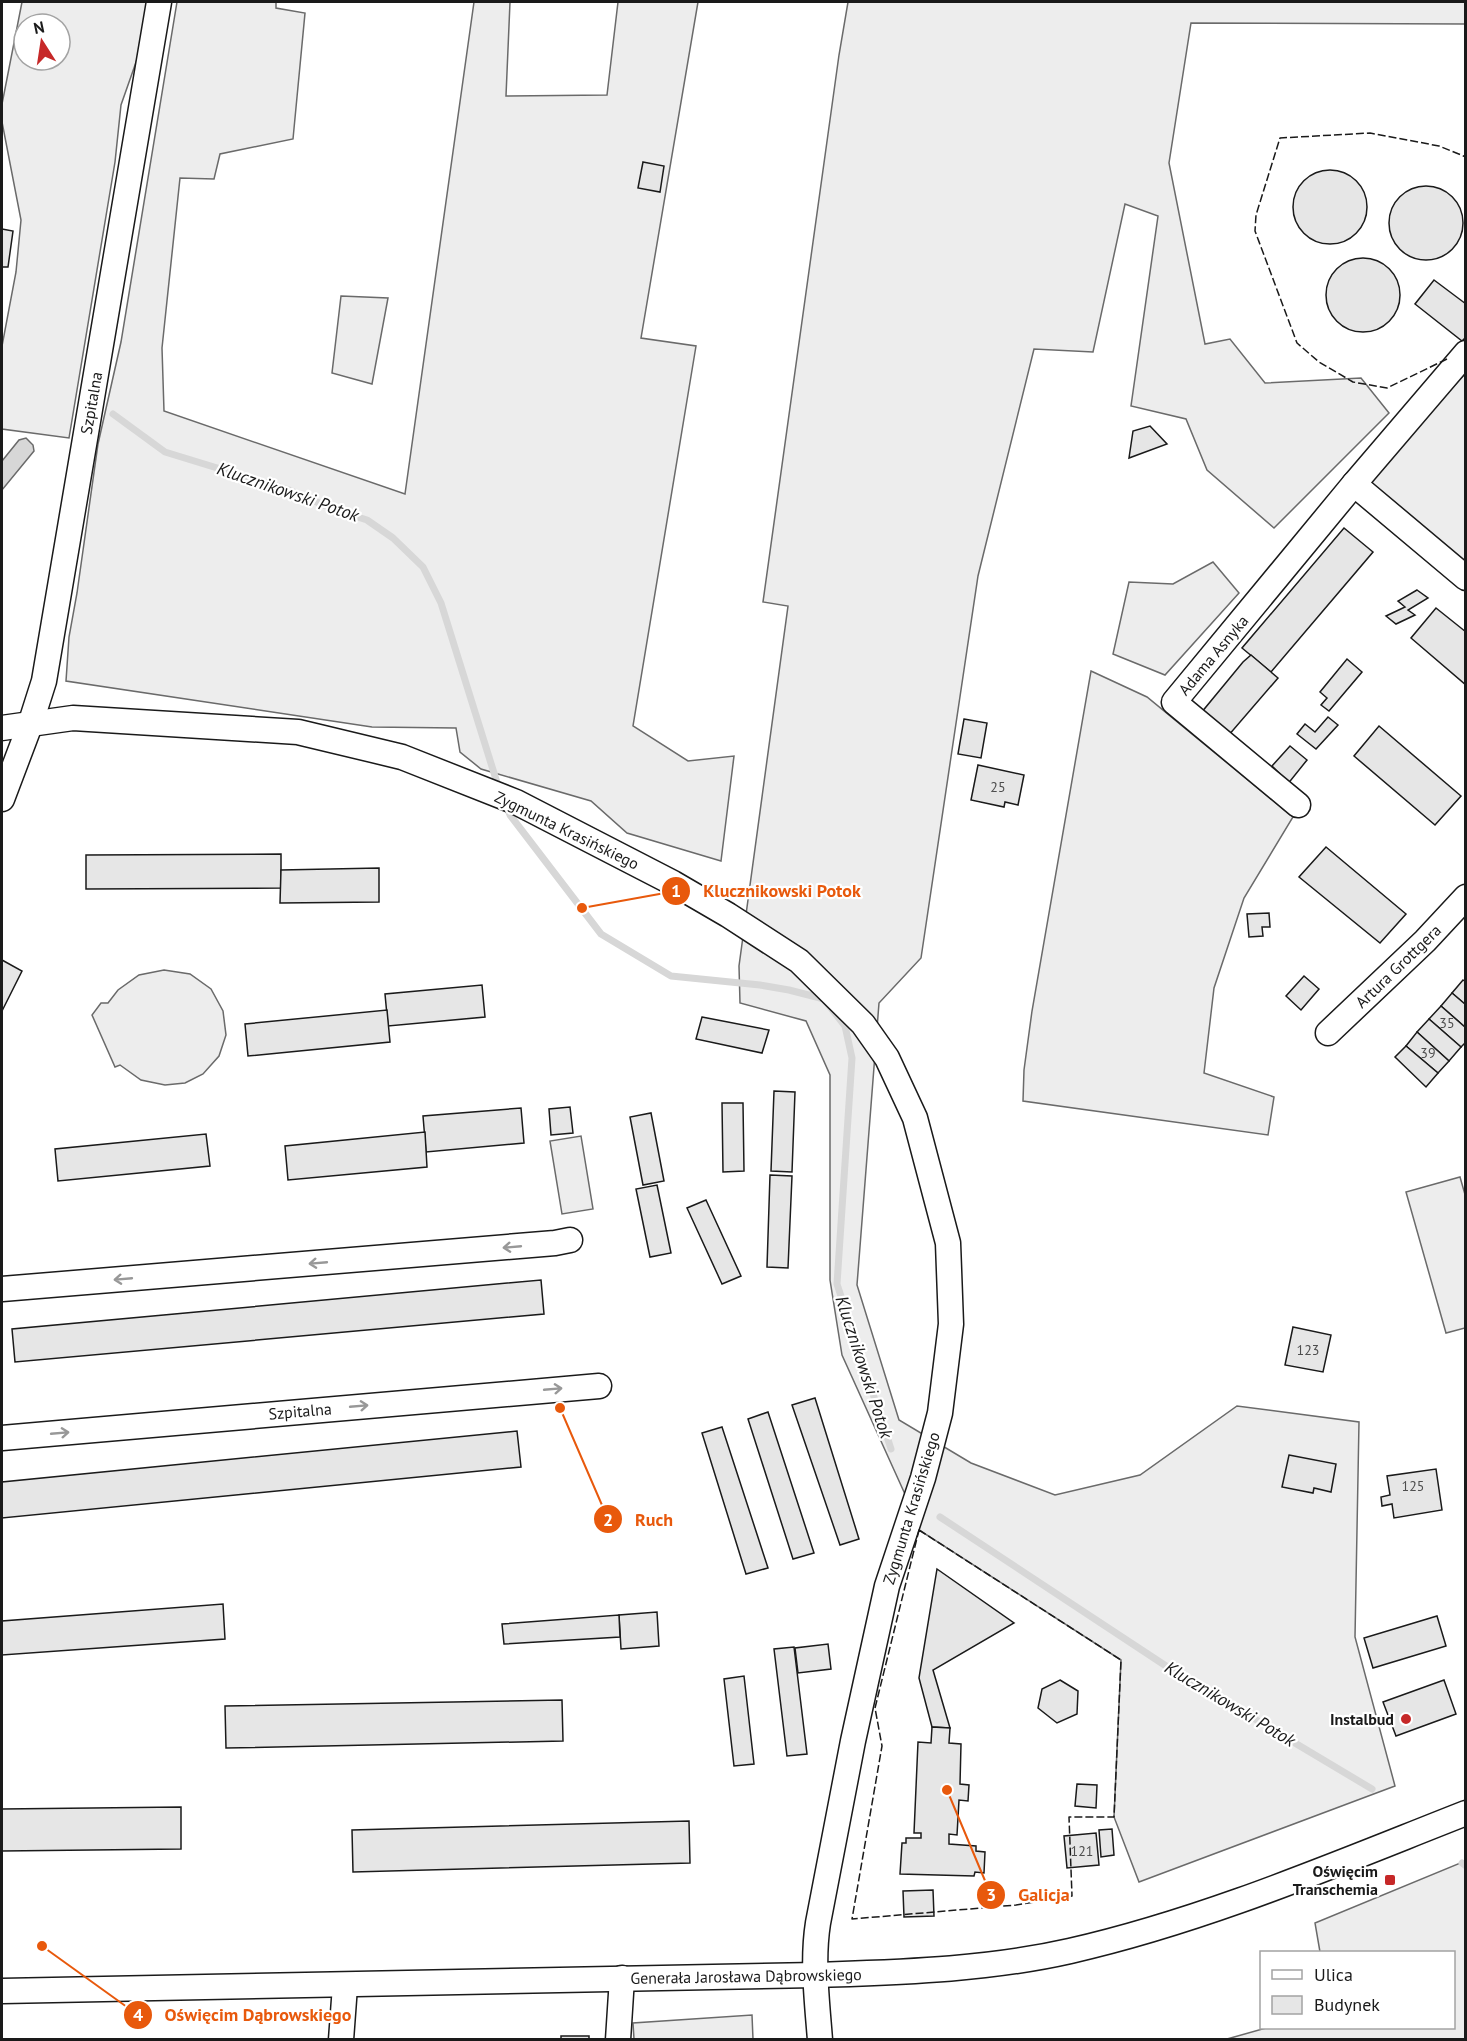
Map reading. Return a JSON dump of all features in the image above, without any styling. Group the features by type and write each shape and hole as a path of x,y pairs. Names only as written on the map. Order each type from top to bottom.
{"street":[{"name":"Szpitalna","path":"2,799 30,724 46,669 159,2"},
{"path":"1466,353 1354,484 1466,578"},
{"name":"Adama Asnyka","path":"1298,805 1174,702 1354,484"},
{"name":"Zygmunta Krasińskiego","path":"2,728 73,718 298,732 402,757 516,802 673,882 728,915 799,961 863,1024 887,1058 915,1118 948,1243 951,1324 940,1413 924,1478 887,1586 853,1741 818,1923 816,1975 820,2040"},
{"name":"Artura Grottgera","path":"1328,1034 1425,941 1466,897"},
{"path":"2,1289 570,1240"},
{"name":"Szpitalna","path":"2,1438 599,1386"},
{"name":"Generała Jarosława Dąbrowskiego","path":"2,1991 816,1975 933,1971 1017,1961 1068,1952 1114,1940 1213,1909 1466,1813"},
{"path":"618,2040 622,1978"},
{"path":"341,2040 345,1986"}],"shaded area":[{"path":"22,2 149,2 141,48 121,105 115,162 69,438 2,429 2,346 16,272 21,220 2,122 2,104 12,53 12,72 72,72 72,12 20,12"},
{"path":"177,2 276,2 276,8 305,13 293,139 220,154 214,179 180,178 162,348 164,411 405,494 474,2 510,2 506,96 607,95 618,2 698,2 641,338 696,346 633,726 688,761 734,756 721,861 627,833 591,801 481,769 460,752 456,728 372,727 66,681 69,637 98,444 121,342"},
{"path":"848,2 1465,2 1465,24 1191,23 1169,163 1205,344 1230,339 1265,383 1361,378 1389,413 1274,528 1207,470 1186,419 1131,406 1158,216 1125,204 1093,352 1034,349 978,576 921,958 879,1003 857,1285 899,1420 971,1463 1055,1495 1140,1475 1237,1406 1359,1422 1355,1637 1395,1786 1139,1882 1114,1817 1121,1660 919,1530 842,1355 830,1280 830,1075 806,1021 740,1003 739,966 788,606 763,602"},
{"path":"341,296 388,298 372,384 332,373"},
{"path":"1465,374 1465,566 1373,490 1371,475"},
{"path":"26,438 33,445 34,451 2,490 2,461 19,440"},
{"path":"1213,562 1239,593 1165,675 1113,654 1129,582 1173,584"},
{"path":"1091,671 1147,697 1293,817 1244,898 1214,988 1204,1073 1274,1097 1268,1135 1023,1101 1024,1070 1032,1011"},
{"path":"164,970 190,974 211,989 223,1011 226,1035 219,1056 203,1074 185,1083 165,1085 141,1080 120,1065 115,1067 92,1015 101,1003 108,1003 118,990 139,975"},
{"path":"581,1136 593,1209 562,1214 550,1141"},
{"path":"1460,1177 1466,1198 1465,1328 1446,1333 1406,1192"},
{"path":"1465,1861 1465,2039 1227,2039 1262,2029 1455,2029 1455,1951 1320,1951 1315,1923"},
{"path":"752,2015 753,2039 634,2039 633,2023"}],"building":[{"path":"643,162 664,166 660,192 638,188"},
{"path":"1330,170 1351,176 1361,186 1367,207 1361,228 1351,238 1330,244 1309,238 1299,228 1293,207 1299,186 1309,176"},
{"path":"1426,186 1447,192 1457,202 1463,223 1457,244 1447,254 1426,260 1405,254 1395,244 1389,223 1395,202 1405,192"},
{"path":"2,229 13,231 8,267 2,267"},
{"path":"1363,258 1384,264 1394,274 1400,295 1394,316 1384,326 1363,332 1342,326 1332,316 1326,295 1332,274 1342,264"},
{"path":"1434,280 1466,304 1466,337 1462,341 1415,304"},
{"path":"1150,426 1167,444 1129,458 1133,431"},
{"path":"1344,528 1373,552 1271,672 1242,648"},
{"path":"1417,590 1428,598 1408,610 1415,615 1396,624 1386,616 1405,607 1398,601"},
{"path":"1436,608 1466,632 1466,685 1411,638"},
{"path":"1251,655 1278,678 1228,736 1201,713"},
{"path":"1347,659 1362,672 1329,711 1321,705 1327,698 1320,692"},
{"path":"1328,717 1338,725 1316,749 1297,734 1305,724 1315,732"},
{"path":"964,719 987,723 981,758 958,754"},
{"path":"1379,726 1461,796 1435,825 1354,756"},
{"path":"1290,746 1307,760 1287,785 1278,778 1281,775 1272,766"},
{"path":"978,765 1024,775 1018,805 1005,802 1004,807 971,800"},
{"path":"1326,847 1406,914 1380,943 1299,877"},
{"path":"281,854 281,888 86,889 86,855"},
{"path":"379,868 379,902 280,903 281,870"},
{"path":"1269,913 1270,927 1262,927 1263,936 1249,937 1247,914"},
{"path":"2,960 22,971 2,1011"},
{"path":"1304,976 1319,989 1301,1010 1286,996"},
{"path":"1463,980 1466,982 1466,1005 1452,993"},
{"path":"482,985 485,1017 388,1026 385,994"},
{"path":"1452,993 1466,1005 1466,1028 1441,1006"},
{"path":"1441,1006 1466,1028 1466,1042 1461,1047 1429,1019"},
{"path":"387,1010 390,1042 248,1056 245,1024"},
{"path":"702,1017 769,1030 762,1053 696,1039"},
{"path":"1429,1019 1461,1047 1449,1061 1417,1032"},
{"path":"1417,1032 1449,1061 1438,1073 1406,1046"},
{"path":"1406,1046 1438,1073 1426,1087 1395,1057"},
{"path":"774,1091 795,1092 792,1172 771,1171"},
{"path":"722,1103 743,1103 744,1171 723,1172"},
{"path":"570,1107 573,1133 551,1135 549,1109"},
{"path":"521,1108 524,1143 426,1152 423,1116"},
{"path":"651,1113 664,1181 643,1185 630,1117"},
{"path":"425,1132 427,1167 288,1180 285,1146"},
{"path":"206,1134 210,1166 58,1181 55,1149"},
{"path":"770,1175 792,1176 788,1268 767,1267"},
{"path":"657,1185 671,1253 650,1257 636,1189"},
{"path":"706,1200 741,1276 722,1284 687,1208"},
{"path":"541,1280 544,1314 15,1362 12,1329"},
{"path":"1293,1327 1331,1335 1323,1372 1285,1365"},
{"path":"815,1398 859,1539 840,1545 792,1405"},
{"path":"768,1412 814,1553 793,1559 748,1419"},
{"path":"722,1427 768,1568 746,1574 702,1433"},
{"path":"517,1431 521,1467 2,1518 2,1482"},
{"path":"1289,1455 1336,1464 1331,1492 1314,1488 1313,1493 1282,1487"},
{"path":"1436,1469 1442,1510 1394,1518 1392,1504 1382,1506 1381,1497 1390,1495 1387,1476"},
{"path":"937,1569 1014,1623 933,1670 950,1728 932,1727 919,1678"},
{"path":"223,1604 225,1639 2,1655 2,1621"},
{"path":"657,1612 659,1646 621,1649 619,1615"},
{"path":"619,1615 620,1637 504,1644 502,1624"},
{"path":"1437,1616 1446,1646 1373,1668 1364,1638"},
{"path":"828,1644 831,1669 798,1673 795,1648"},
{"path":"794,1647 807,1754 787,1756 774,1649"},
{"path":"744,1676 754,1764 734,1766 724,1679"},
{"path":"1060,1680 1078,1691 1077,1714 1057,1723 1038,1708 1042,1689"},
{"path":"1444,1680 1456,1714 1396,1736 1383,1702"},
{"path":"562,1700 563,1741 226,1748 225,1706"},
{"path":"932,1727 950,1728 949,1743 961,1744 960,1784 969,1785 968,1801 959,1800 957,1835 949,1834 949,1844 976,1846 976,1851 985,1852 984,1873 975,1872 974,1876 900,1874 902,1843 906,1843 906,1838 921,1838 921,1833 914,1833 918,1742 931,1743"},
{"path":"1077,1784 1097,1785 1096,1808 1075,1806"},
{"path":"181,1807 181,1849 2,1851 2,1809"},
{"path":"689,1821 690,1863 353,1872 352,1830"},
{"path":"1112,1829 1114,1855 1101,1857 1099,1830"},
{"path":"1096,1833 1099,1865 1067,1868 1064,1836"},
{"path":"933,1890 934,1916 904,1917 903,1891"},
{"path":"561,2036 589,2036 589,2040 561,2040"}],"waterway":[{"name":"Klucznikowski Potok","path":"113,414 165,452 289,490 333,509 367,520 393,538 423,567 441,603 499,789"},
{"name":"Klucznikowski Potok","path":"506,805 510,815 601,934 671,976 760,985 824,999 845,1026 852,1058 837,1284 891,1449"},
{"name":"Klucznikowski Potok","path":"940,1517 1166,1666 1372,1789"},
{"name":"Klucznikowski Potok","path":"1462,1863 1466,1866"}],"fence":[{"path":"1447,359 1387,388 1353,382 1319,362 1297,343 1255,231 1256,215 1280,138 1370,133 1439,146 1466,157"},
{"path":"919,1530 1121,1660 1114,1817 1069,1817 1072,1896 1016,1905 852,1919 882,1746 875,1708 919,1530"}],"place":[{"name":"Klucznikowski Potok","path":"582,908"},
{"name":"Ruch","path":"560,1408"},
{"name":"Instalbud","path":"1406,1719"},
{"name":"Galicja","path":"947,1790"},
{"name":"Oświęcim Transchemia","path":"1390,1880"},
{"name":"Oświęcim Dąbrowskiego","path":"42,1946"}]}
